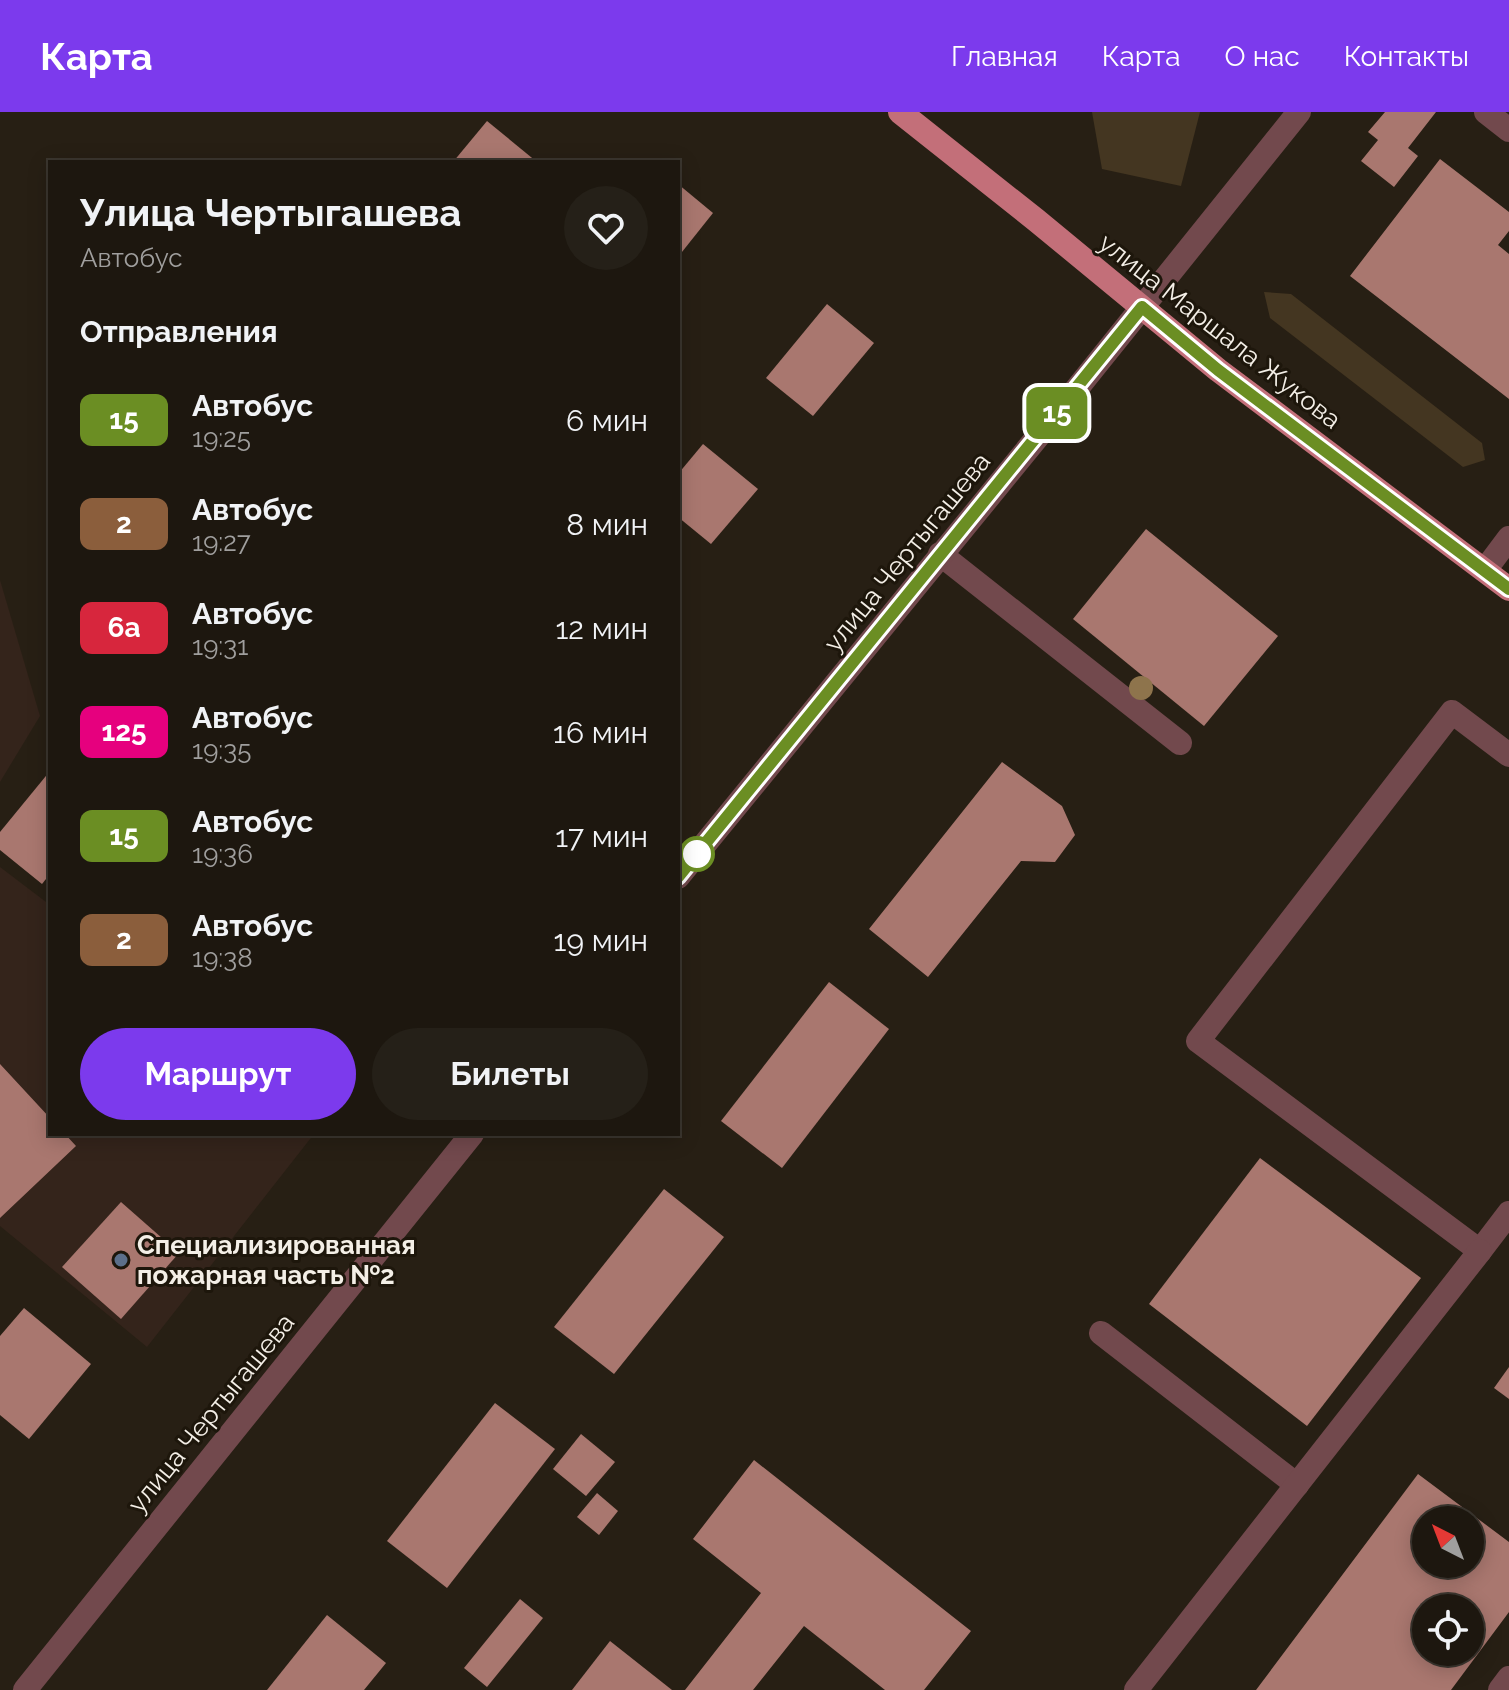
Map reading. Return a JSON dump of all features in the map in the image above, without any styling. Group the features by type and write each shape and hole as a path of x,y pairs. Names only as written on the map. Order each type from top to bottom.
{"main road":[{"name":"улица Маршала Жукова","path":"900,112 1218,370 1509,589"}],"street":[{"name":"улица Чертыгашева","path":"680,875 1299,112"},
{"path":"1486,112 1509,130"},
{"path":"1485,570 1509,538"},
{"path":"940,554 1180,743"},
{"path":"1480,1251 1198,1041 1452,712 1509,755"},
{"name":"улица Чертыгашева","path":"25,1690 470,1136"},
{"path":"1136,1690 1509,1213"},
{"path":"1101,1333 1297,1485"},
{"path":"1500,1690 1509,1678"}],"shaded area":[{"path":"1092,112 1200,112 1181,186 1102,169"},
{"path":"1264,292 1291,294 1482,443 1485,460 1463,467 1270,318"},
{"path":"0,580 40,716 0,782"},
{"path":"0,867 48,903 48,1136 312,1136 147,1347 0,1226"}],"building":[{"path":"1385,112 1436,112 1408,148 1418,156 1394,187 1361,161 1378,140 1368,132"},
{"path":"487,121 535,160 455,160"},
{"path":"1440,159 1509,212 1509,231 1498,245 1509,254 1509,399 1350,276"},
{"path":"680,186 713,213 680,254"},
{"path":"827,304 874,343 813,416 766,378"},
{"path":"703,444 758,489 711,544 680,519 680,472"},
{"path":"1146,529 1278,636 1204,726 1073,619"},
{"path":"1002,762 1062,806 1075,835 1055,862 1021,861 928,977 869,929"},
{"path":"48,773 48,876 42,884 0,850 0,832"},
{"path":"829,982 889,1029 782,1168 721,1121"},
{"path":"0,1064 48,1116 48,1136 67,1136 76,1146 0,1218"},
{"path":"1260,1158 1421,1278 1307,1426 1149,1304"},
{"path":"664,1189 724,1237 614,1374 554,1327"},
{"name":"Специализированная пожарная часть №2","path":"121,1202 179,1253 121,1319 62,1267"},
{"path":"24,1308 91,1364 29,1439 0,1415 0,1336"},
{"path":"1509,1367 1509,1399 1494,1388"},
{"path":"495,1403 555,1449 447,1588 387,1541"},
{"path":"581,1434 615,1462 586,1496 553,1469"},
{"path":"754,1460 971,1631 924,1690 885,1690 804,1626 753,1690 685,1690 761,1593 693,1539"},
{"path":"1418,1474 1461,1506 1412,1506 1412,1578 1484,1578 1484,1523 1509,1542 1509,1612 1484,1646 1484,1594 1412,1594 1412,1666 1469,1666 1451,1690 1256,1690"},
{"path":"597,1493 618,1511 599,1535 577,1517"},
{"path":"520,1599 543,1618 487,1687 464,1668"},
{"path":"327,1615 386,1663 364,1690 267,1690"},
{"path":"610,1641 672,1690 572,1690"}],"bus line":[{"name":"15","path":"680,875 1142,307 1218,370 1509,589"}],"place":[{"name":"Специализированная пожарная часть №2","path":"121,1260"}]}
